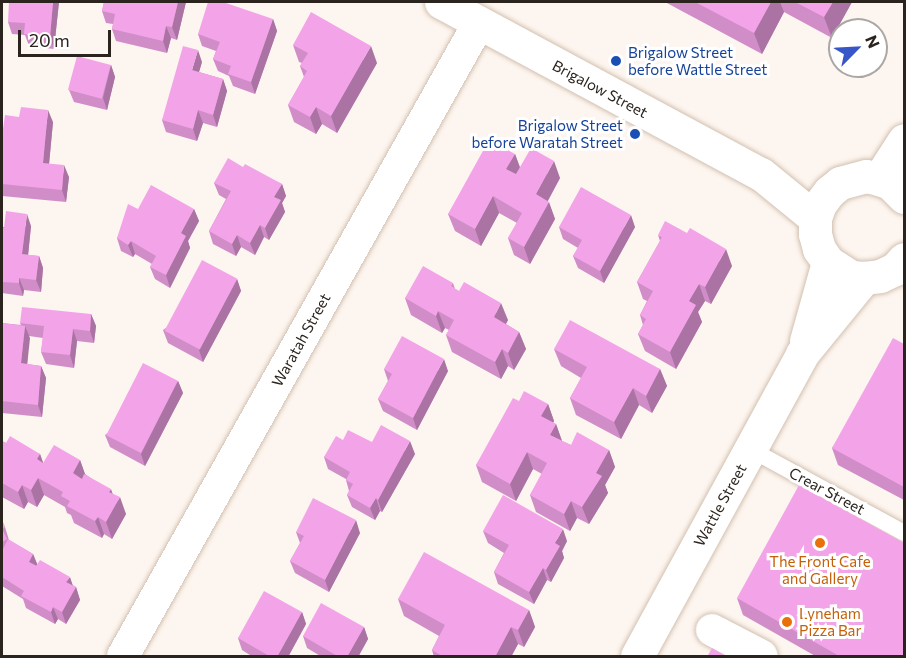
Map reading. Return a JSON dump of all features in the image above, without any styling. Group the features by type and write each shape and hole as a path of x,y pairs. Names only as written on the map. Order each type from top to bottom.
{"street":[{"name":"Brigalow Street","path":"441,2 761,174 815,218"},
{"name":"Waratah Street","path":"123,657 479,22"},
{"path":"892,188 904,140"},
{"name":"Brigalow Street","path":"761,174 840,183 866,176 892,188"},
{"path":"840,183 824,198 815,218 815,234 819,249 828,262 851,276 864,278 880,276 901,267"},
{"name":"Wattle Street","path":"802,354 828,262"},
{"name":"Wattle Street","path":"637,657 802,354 864,278"},
{"path":"712,630 762,657"}],"lane":[{"name":"Crear Street","path":"750,449 904,532"}],"building":[{"path":"9,2 53,2 50,37 24,34 25,23 8,22"},
{"path":"104,2 178,2 172,27 166,26 163,41 112,29 115,14 102,11"},
{"path":"208,2 223,2 273,19 251,82 228,74 231,66 213,59 220,42 198,34"},
{"path":"695,2 771,2 754,33"},
{"path":"795,2 833,2 824,17"},
{"path":"311,12 371,46 331,116 316,107 310,117 288,105 307,71 300,66 308,53 293,45"},
{"path":"183,46 198,50 192,70 223,79 213,115 198,110 193,129 162,120"},
{"path":"77,56 111,65 102,99 68,90"},
{"path":"21,107 48,110 43,163 64,165 62,190 2,184 2,136 5,115 19,117"},
{"path":"489,140 515,154 506,169 516,174 531,148 554,161 536,194 549,202 524,247 508,238 522,213 493,196 475,229 448,214"},
{"path":"228,158 243,167 245,164 282,184 274,197 281,200 265,228 260,225 250,243 237,235 232,244 209,231 231,191 214,183"},
{"path":"151,185 194,209 181,233 186,236 166,275 150,267 156,256 131,241 128,245 117,238 128,204 138,209"},
{"path":"581,187 631,215 600,271 573,256 582,240 559,227"},
{"path":"6,211 27,214 22,254 39,256 36,280 19,278 19,283 2,282 2,227 4,228"},
{"path":"665,221 687,233 690,228 726,249 705,287 699,284 689,301 696,305 670,352 638,334 646,319 640,315 653,291 637,282 662,237 658,235"},
{"path":"202,260 237,279 200,349 164,331"},
{"path":"423,266 453,283 451,286 459,291 464,282 501,303 494,317 519,332 508,353 502,349 495,362 446,335 454,320 438,311 436,316 405,298"},
{"path":"22,307 91,314 90,331 73,329 70,355 41,352 44,326 20,323"},
{"path":"570,320 660,369 646,396 633,388 614,422 570,398 587,367 554,349"},
{"path":"2,323 25,326 21,363 41,366 38,405 2,401"},
{"path":"402,336 444,359 413,418 378,399 392,374 384,369"},
{"path":"893,338 904,344 904,487 832,448"},
{"path":"143,363 178,381 141,453 106,435"},
{"path":"524,391 548,404 541,416 556,424 550,435 571,445 577,432 609,450 596,473 602,476 582,507 571,501 564,514 530,495 547,463 527,452 510,484 476,465 513,398 519,401"},
{"path":"381,425 410,441 378,500 376,498 370,508 347,495 353,484 346,480 350,472 324,457 336,436 343,440 348,430 372,442"},
{"path":"10,436 40,454 37,459 43,463 54,445 80,460 73,473 82,479 84,474 111,489 109,492 120,497 106,522 98,517 95,521 67,506 70,501 61,496 63,492 38,478 31,490 22,485 18,492 2,483 2,441 6,443"},
{"path":"799,485 904,543 904,657 841,657 737,598"},
{"path":"503,495 563,529 555,543 560,546 546,570 543,568 529,592 494,572 509,545 483,531"},
{"path":"313,498 356,520 325,580 290,561 304,536 296,532"},
{"path":"2,529 7,539 2,542"},
{"path":"8,539 33,554 29,562 36,566 40,560 70,577 66,582 76,587 62,612 53,607 51,612 21,596 24,591 2,577 2,551"},
{"path":"424,552 529,610 518,630 511,627 495,657 444,657 432,650 445,625 398,599"},
{"path":"264,591 302,612 277,657 271,657 238,638"},
{"path":"321,603 364,627 347,657 339,657 303,636"},
{"path":"712,648 727,657 707,657"}],"place":[{"name":"Brigalow Street before Wattle Street","path":"616,61"},
{"name":"Brigalow Street before Waratah Street","path":"635,134"},
{"name":"The Front Cafe and Gallery","path":"820,543"},
{"name":"Lyneham Pizza Bar","path":"787,622"}]}
